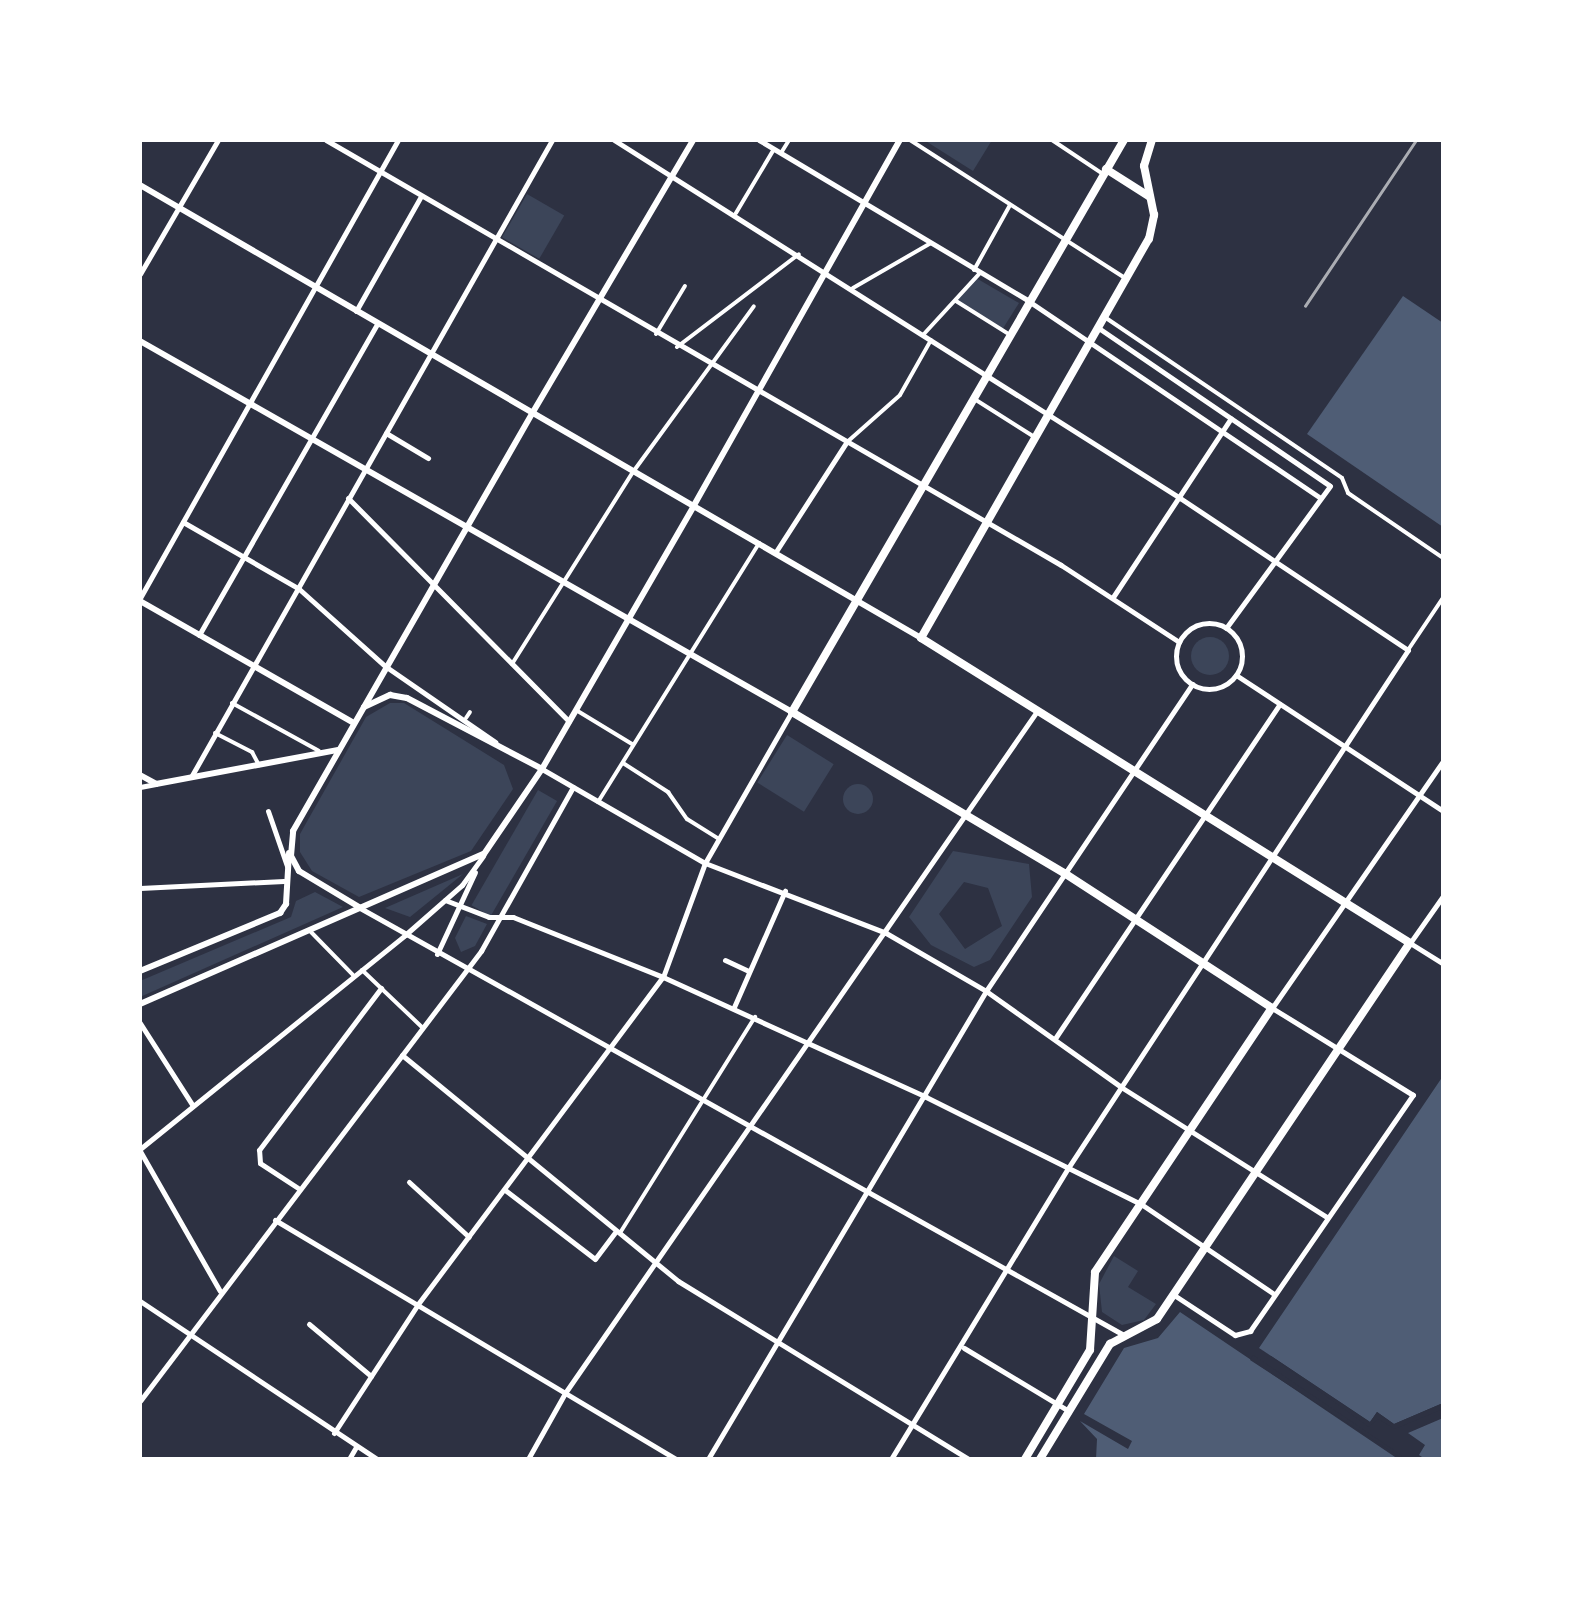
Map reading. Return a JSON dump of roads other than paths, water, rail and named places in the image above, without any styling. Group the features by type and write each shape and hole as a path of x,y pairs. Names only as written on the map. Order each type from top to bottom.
{"main road":[{"path":"140,970 280,914 286,904 284,881 290,842 337,750 693,140"},
{"path":"140,1004 484,854 542,769 758,392 861,200 900,140"},
{"path":"792,712 1062,238 1124,140"},
{"path":"922,638 1128,280 1153,228 1144,166 1152,140"},
{"path":"1105,172 1150,197"},
{"path":"140,185 922,638 1410,943 1151,1326 1122,1334 1040,1459"},
{"path":"140,341 967,814 1272,1008 1095,1272 1088,1316 1090,1350 1026,1459"},
{"path":"140,599 354,723"},
{"path":"364,707 390,695 406,698 542,769"},
{"path":"140,775 156,784 337,750"},
{"path":"290,842 291,856 299,871"},
{"path":"287,866 360,908"}],"street":[{"path":"140,274 218,140"},
{"path":"326,140 1113,597 1179,642"},
{"path":"140,599 398,140"},
{"path":"191,777 552,140"},
{"path":"614,140 736,213 1180,498 1408,650"},
{"path":"758,140 1027,300 1321,498"},
{"path":"736,213 777,151 789,140"},
{"path":"910,140 1128,280"},
{"path":"1052,140 1105,172"},
{"path":"356,312 420,196"},
{"path":"923,335 978,271 1010,205"},
{"path":"852,289 930,243"},
{"path":"677,347 799,254"},
{"path":"656,334 684,286"},
{"path":"955,300 1008,333"},
{"path":"512,664 632,472 754,306"},
{"path":"1106,318 1342,478 1348,493 1443,558"},
{"path":"198,635 240,554 377,324"},
{"path":"1100,329 1330,486 1226,628"},
{"path":"775,553 846,443 900,395 931,340"},
{"path":"1126,364 1133,352"},
{"path":"972,398 1037,438"},
{"path":"1113,597 1231,418"},
{"path":"386,433 428,458"},
{"path":"348,498 569,721"},
{"path":"184,522 298,588 385,666 468,715 497,744"},
{"path":"598,802 758,543"},
{"path":"891,1459 963,1348 1068,1168 1443,598"},
{"path":"1196,626 1226,628 1242,653 1236,675 1212,689 1192,684 1178,666 1179,642 1196,626"},
{"path":"1236,675 1443,812"},
{"path":"708,1459 986,991 1192,684"},
{"path":"232,703 324,753"},
{"path":"1056,1037 1132,916 1280,704"},
{"path":"576,710 634,744"},
{"path":"528,1459 565,1394 1037,711"},
{"path":"334,1432 418,1304 611,1052 663,977 705,864 792,712"},
{"path":"215,734 252,752 258,765"},
{"path":"1172,1294 1236,1335 1250,1331 1413,1095 1272,1008 1443,761"},
{"path":"622,762 668,792 687,819 720,839"},
{"path":"542,769 705,864 886,933 986,991 1056,1037 1121,1087 1327,1217"},
{"path":"140,787 156,784"},
{"path":"140,1401 298,1188 466,972 502,917 573,787"},
{"path":"268,810 287,866"},
{"path":"437,954 463,907 484,854"},
{"path":"220,1291 140,1150 405,936 475,871"},
{"path":"140,888 284,881"},
{"path":"734,1006 785,892"},
{"path":"1443,896 1410,943 1443,964"},
{"path":"445,900 502,917 734,1006 926,1097 1142,1204 1274,1294"},
{"path":"360,908 466,972 1122,1334"},
{"path":"307,929 354,976"},
{"path":"725,960 749,971"},
{"path":"362,970 422,1028"},
{"path":"298,1188 260,1163 258,1150 380,988"},
{"path":"506,1190 595,1259 617,1234 755,1017"},
{"path":"140,1023 194,1106"},
{"path":"402,1055 532,1156 617,1234 656,1263 778,1345 969,1459"},
{"path":"409,1182 469,1237"},
{"path":"274,1220 676,1459"},
{"path":"140,1302 377,1459"},
{"path":"309,1324 371,1376"},
{"path":"963,1348 1069,1411"},
{"path":"349,1459 356,1447"}],"railway":[{"path":"1305,306 1416,140"}]}
